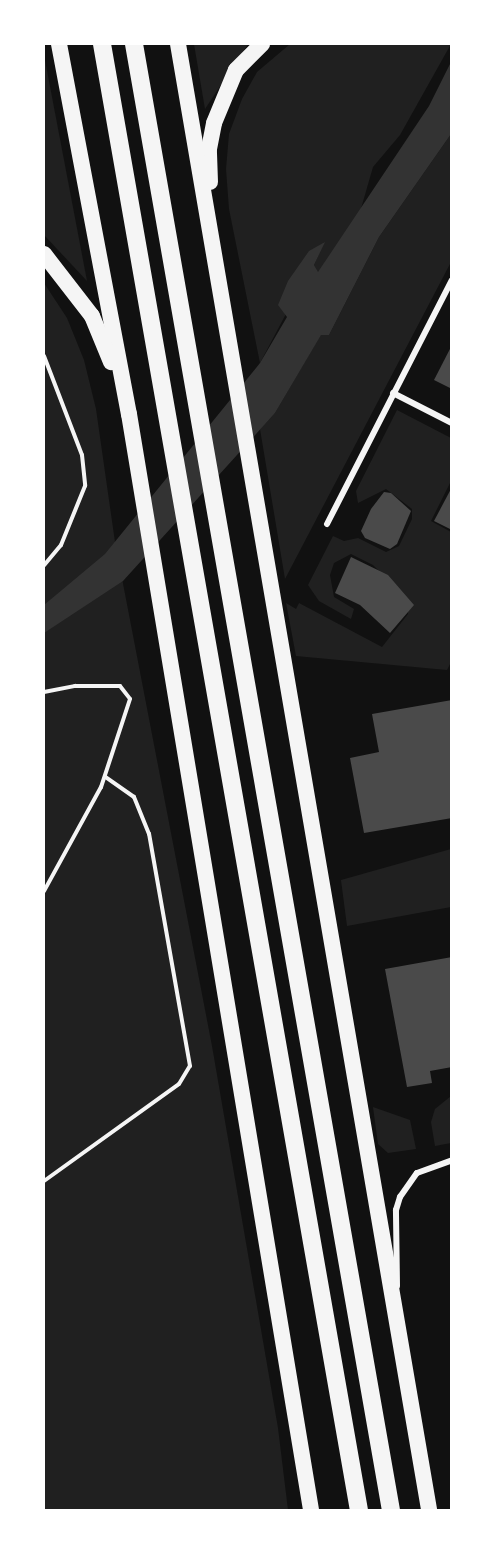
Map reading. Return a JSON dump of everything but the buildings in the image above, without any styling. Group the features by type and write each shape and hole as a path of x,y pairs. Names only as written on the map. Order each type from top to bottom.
{"highway":[{"path":"59,44 129,414 311,1510"},
{"path":"102,44 359,1510"},
{"path":"134,44 230,580 391,1510"},
{"path":"178,44 212,252 396,1305 429,1510"},
{"path":"212,252 209,149 214,123 237,70 262,44"},
{"path":"44,254 92,316 129,414"}],"street":[{"path":"327,524 452,280"},
{"path":"393,393 452,423"},
{"path":"396,1305 400,1249 396,1210 400,1197 417,1173 452,1160"}],"path":[{"path":"44,356 82,455 85,486 62,544 44,565"},
{"path":"44,692 75,686 120,686 130,699 105,777 44,891"},
{"path":"44,1181 179,1084 190,1066 149,834 134,797 105,777"}],"shaded area":[{"path":"194,44 248,44 205,109"},
{"path":"290,44 451,44 400,135 373,167 360,212 318,273 314,265 324,242 260,363 229,209 226,169 229,134 242,99 257,72"},
{"path":"44,55 87,281 44,235"},
{"path":"451,62 451,134 379,237 329,335 321,335 275,413 123,581 44,633 44,605 105,554 260,363 287,317 278,305 288,281 309,251 325,242 314,265 318,272 429,106"},
{"path":"451,134 451,262 285,579 260,429 275,413 321,334 329,335 379,237"},
{"path":"44,283 67,318 84,360 96,409 115,542 212,1046 278,1428 288,1510 44,1510"},
{"path":"397,410 451,438 451,481 431,521 451,532 452,660 447,670 296,656 286,603 296,609 299,603 382,647 408,614 408,600 373,565 351,554 334,563 330,575 334,597 354,609 351,619 319,601 308,585 333,536 344,541 358,538 386,552 399,546 412,519 412,509 386,489 358,503 356,491"},
{"path":"451,849 451,907 347,926 341,880"},
{"path":"451,1096 451,1143 435,1146 431,1122 435,1109"},
{"path":"373,1107 410,1120 416,1149 388,1153 378,1144"}]}
